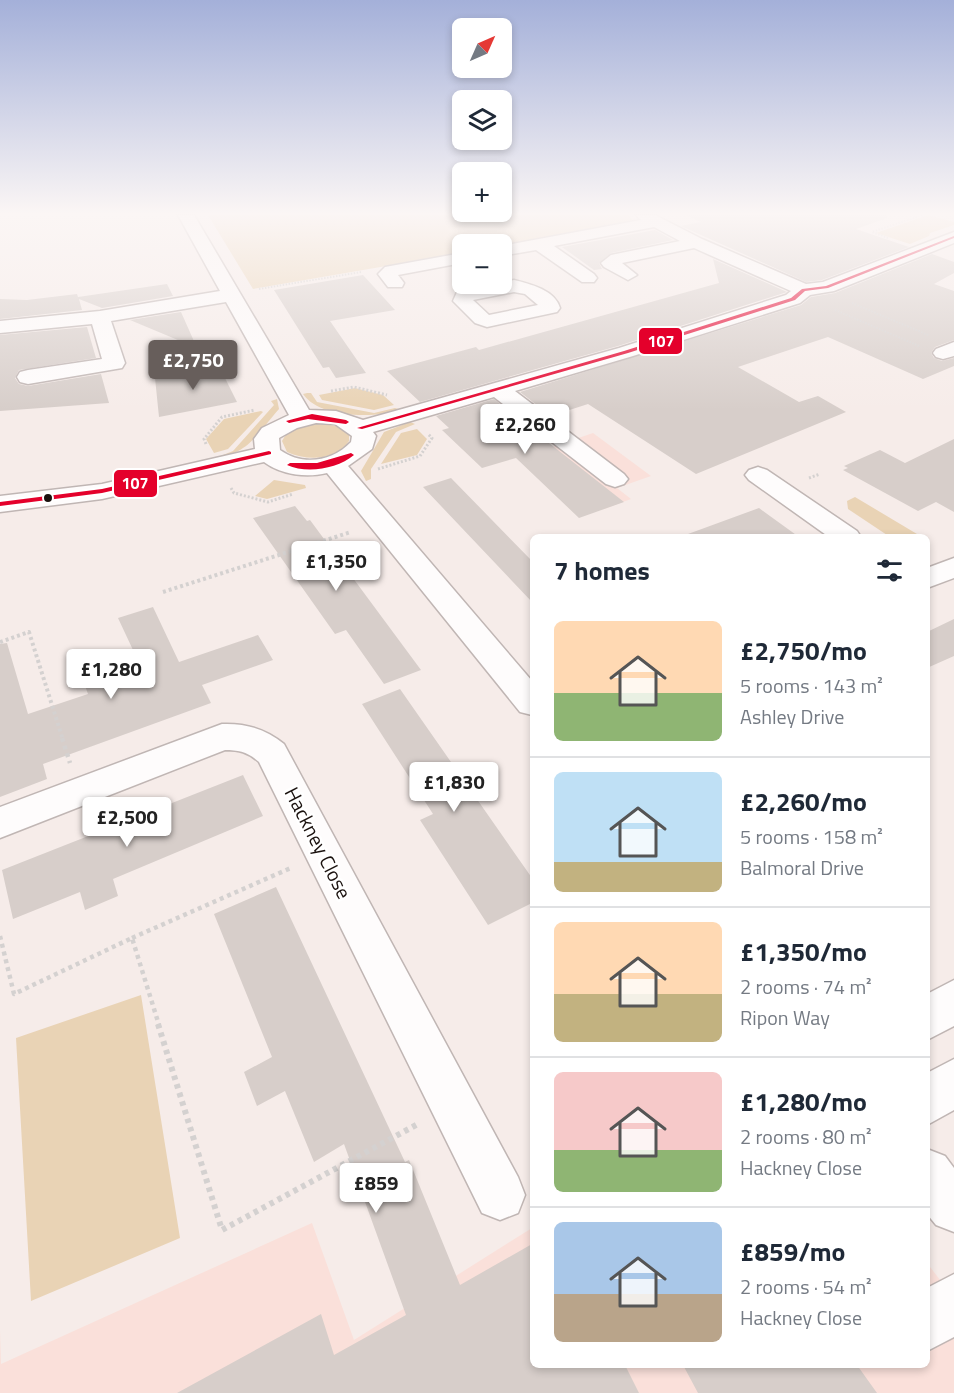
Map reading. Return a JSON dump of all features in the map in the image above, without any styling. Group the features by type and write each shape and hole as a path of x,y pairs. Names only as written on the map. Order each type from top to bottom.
{"street":[{"path":"224,280 302,418"},
{"path":"782,280 807,291"},
{"path":"360,428 500,390 690,333 807,291 846,280"},
{"path":"0,327 100,317 232,294"},
{"path":"28,377 114,363 100,317"},
{"path":"500,390 615,479"},
{"path":"329,416 342,419 360,428 364,436 363,444 357,452 333,464 303,467 288,464 269,453 266,445 268,436 276,428 302,418 329,416"},
{"path":"0,504 86,495 179,476 269,453"},
{"path":"333,464 530,701"},
{"path":"758,475 843,534"},
{"path":"930,578 954,567"},
{"name":"Hackney Close","path":"0,823 222,737 242,736 260,742 272,753 500,1195"},
{"path":"930,1017 954,1001"},
{"path":"930,1099 954,1082"},
{"path":"930,1178 954,1207"},
{"path":"930,1321 954,1301"}],"path":[{"path":"232,294 312,280"},
{"path":"807,291 932,352 946,349"},
{"path":"807,291 946,349"},
{"path":"325,392 354,387 384,393 392,399"},
{"path":"207,447 204,439 222,417 257,410"},
{"path":"374,470 420,456 432,438 425,432"},
{"path":"225,480 234,493 267,502 299,492"},
{"path":"164,592 358,530"},
{"path":"0,642 29,632 80,793"},
{"path":"0,936 14,994 132,938 324,854"},
{"path":"132,938 222,1230 453,1105"}],"shaded area":[{"path":"248,280 305,280 253,289"},
{"path":"355,388 383,395 394,405 374,410 322,400 319,395"},
{"path":"311,393 317,402 374,413 395,408 402,410 363,415 335,412 311,402 303,394"},
{"path":"277,399 279,409 256,437 242,449 208,461 233,451 274,405 271,401"},
{"path":"263,412 228,449 214,453 206,439 224,419"},
{"path":"410,422 415,424 396,432 371,469 371,479 366,481 361,471 384,432"},
{"path":"309,423 339,426 349,435 349,441 343,448 329,456 312,458 287,452 282,441 284,437 294,429"},
{"path":"417,429 427,439 417,455 381,464 401,433"},
{"path":"593,433 651,476 617,488 631,499 604,509 535,453"},
{"path":"274,480 305,485 306,488 267,499 255,496"},
{"path":"855,497 917,534 886,534 848,509 847,501"},
{"path":"141,995 180,1238 31,1301 16,1038"},
{"path":"312,1223 354,1340 530,1229 530,1368 930,1368 930,1267 954,1298 954,1393 0,1393 0,1330 1,1364"}],"building":[{"path":"333,280 368,280 395,310 330,321 366,373 336,378 329,367 323,368 274,290"},
{"path":"718,280 760,280 787,292 618,346 420,402 387,371 476,347 479,350 719,283"},
{"path":"867,280 941,280 934,284 954,291 954,340 935,347 931,353 934,358 942,361 954,358 954,366 923,379 828,337 738,367 799,402 818,396 846,412 696,474 588,404 551,416 520,392 801,305 811,297 835,293"},
{"path":"167,284 173,296 102,308 79,299 82,310 0,319 0,299 27,300 77,294 78,297"},
{"path":"181,312 197,348 130,320"},
{"path":"87,327 96,358 19,370 15,378 19,384 28,386 101,374 109,403 0,411 0,335"},
{"path":"219,366 237,402 159,417 155,378"},
{"path":"494,399 624,502 579,518 516,458 482,468 442,430 449,428 436,416"},
{"path":"954,439 954,512 936,502 918,511 843,470 848,468 844,466 880,450 905,463"},
{"path":"451,478 530,559 530,600 423,487"},
{"path":"295,506 307,521 310,520 421,670 384,684 346,630 335,634 253,518"},
{"path":"759,508 795,534 688,534"},
{"path":"153,607 179,662 258,635 273,660 202,685 211,703 43,764 47,779 0,797 0,644 7,643 28,714 88,694 84,683 140,665 118,618"},
{"path":"954,619 954,656 930,667 930,631"},
{"path":"400,689 530,875 530,904 488,925 420,820 433,814 362,704"},
{"path":"243,775 263,816 113,879 118,896 85,910 80,892 13,919 2,870"},
{"path":"276,887 405,1162 409,1160 460,1285 530,1245 530,1368 626,1368 639,1393 177,1393 321,1314 334,1355 406,1315 344,1144 314,1162 285,1091 257,1106 244,1072 272,1057 214,914"},
{"path":"685,1368 859,1368 877,1393 698,1393"}],"transit line":[{"name":"107","path":"360,428 626,352 793,299 804,290 827,287 845,280"},
{"name":"107","path":"289,421 312,416 346,422"},
{"name":"107","path":"289,421 308,417 346,422"},
{"name":"107","path":"0,504 102,491 269,453"},
{"name":"107","path":"290,465 317,465 351,455"},
{"name":"107","path":"290,465 322,466 338,462 351,455"}]}
